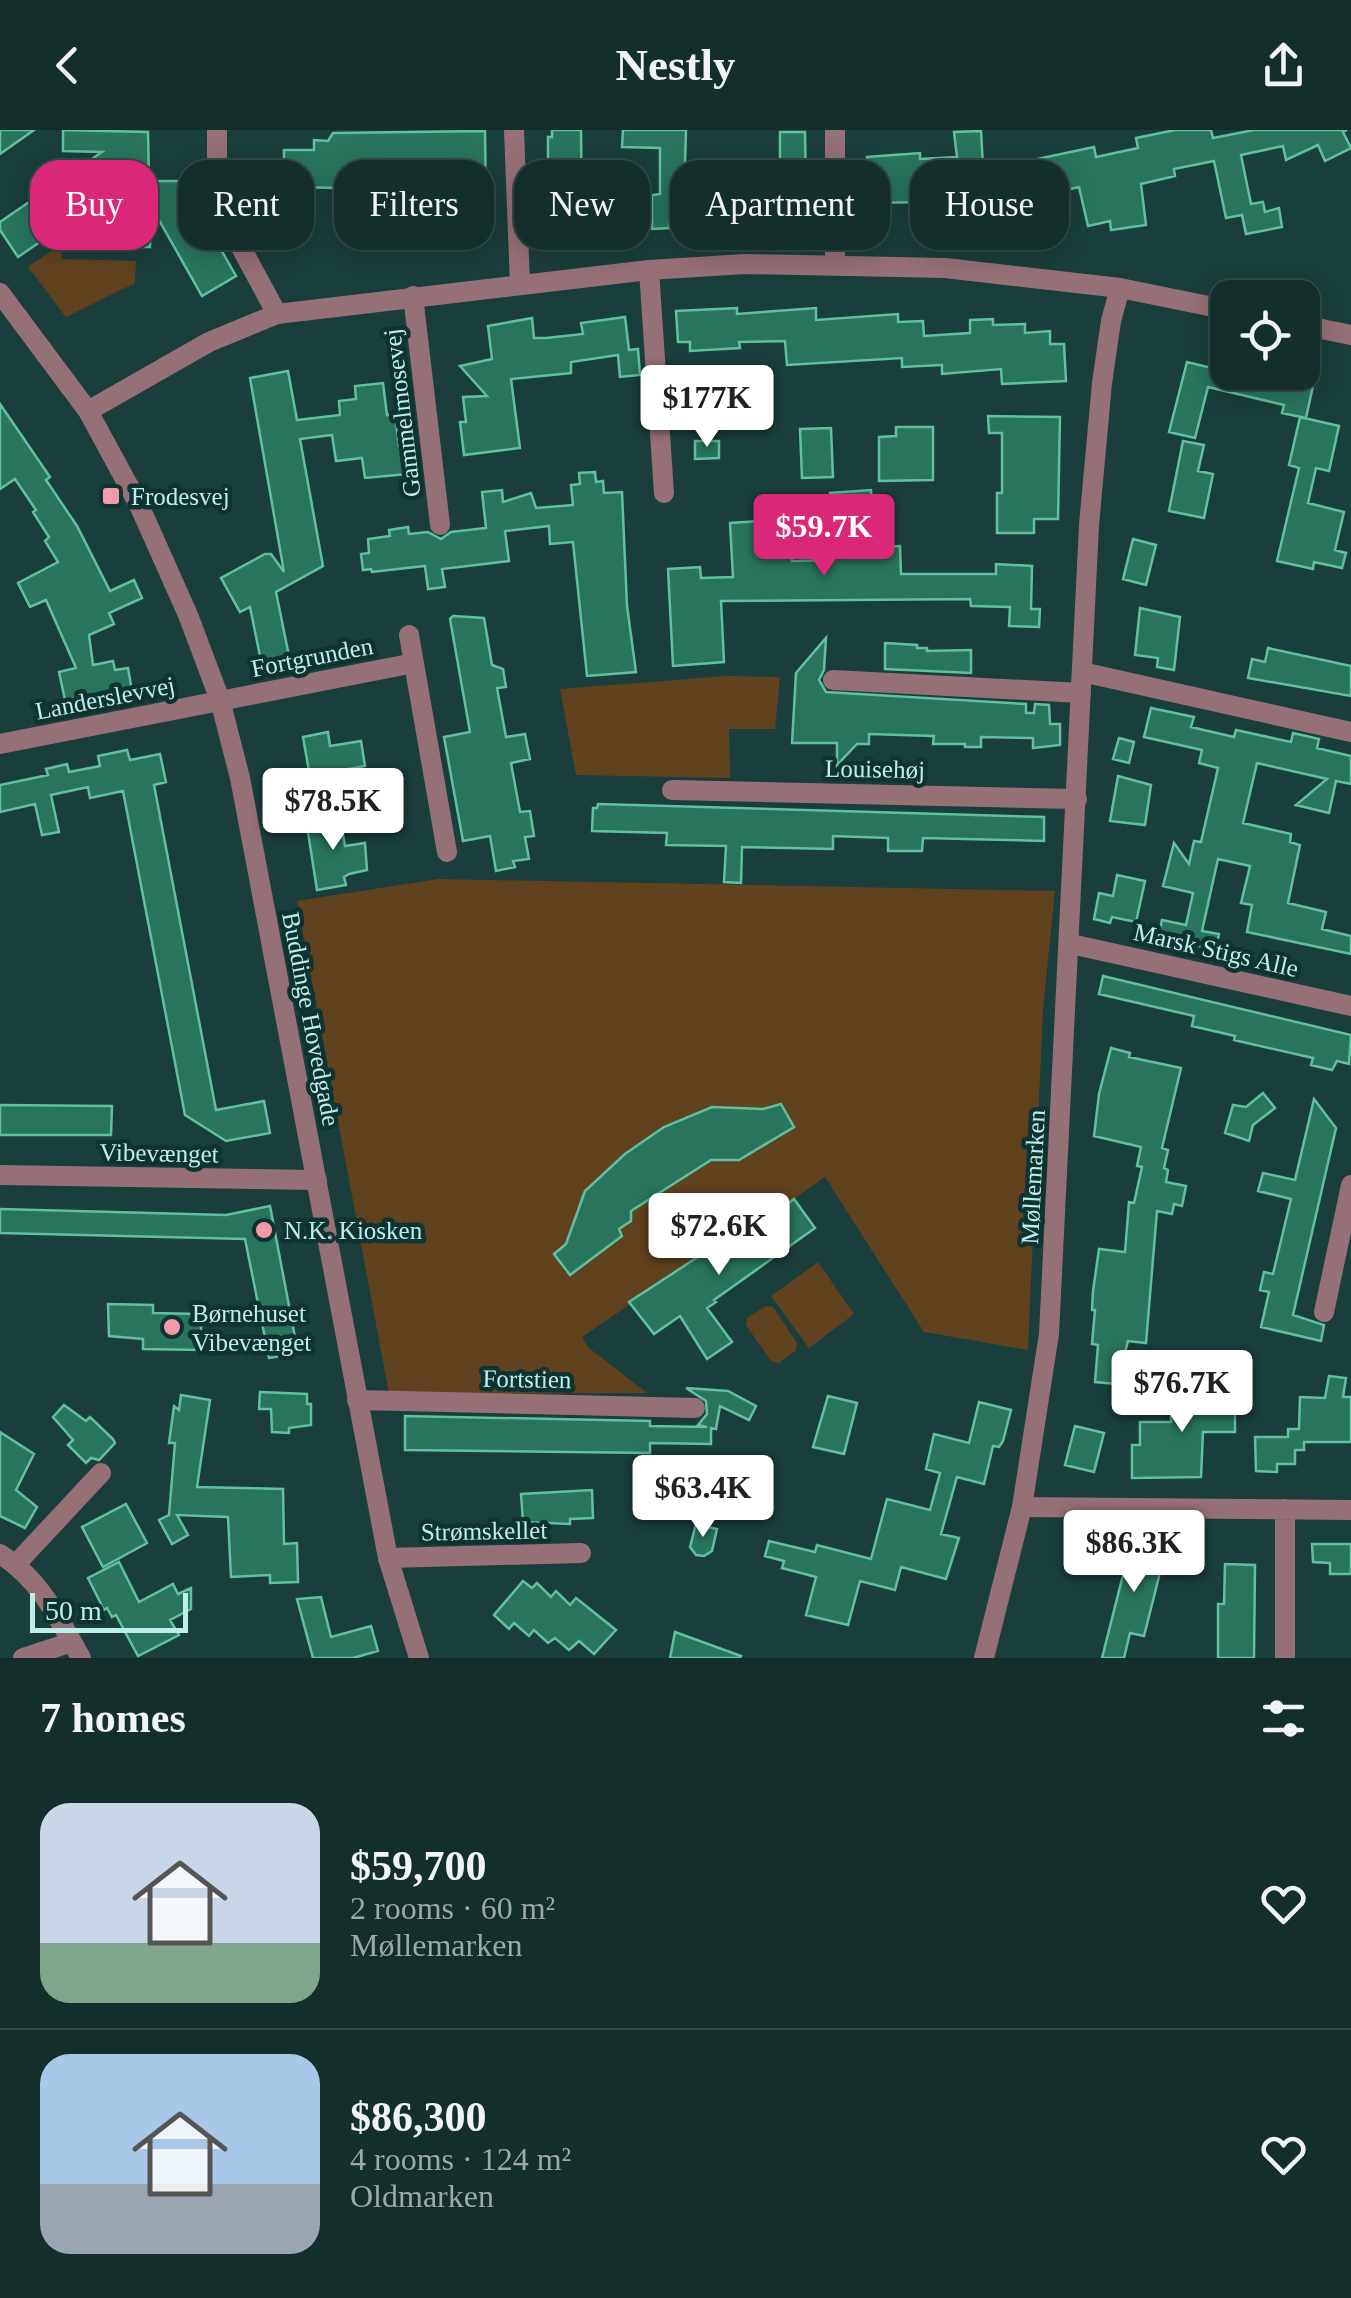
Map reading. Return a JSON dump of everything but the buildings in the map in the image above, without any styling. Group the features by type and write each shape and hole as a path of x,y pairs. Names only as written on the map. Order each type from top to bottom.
{"street":[{"path":"218,130 217,169 224,214 277,314"},
{"path":"514,130 520,284"},
{"path":"834,264 835,130"},
{"name":"Gammelmosevej","path":"88,410 209,342 277,314 649,270 744,264 944,268 1120,288 1210,306"},
{"path":"649,270 664,492"},
{"name":"Møllemarken","path":"984,1658 1022,1507 1049,1334 1095,442 1111,321 1120,288"},
{"name":"Buddinge Hovedgade","path":"1,295 88,410 138,504 188,615 220,700 244,798 388,1558 418,1658"},
{"name":"Gammelmosevej","path":"413,296 440,525"},
{"path":"1320,329 1351,336"},
{"name":"Fortgrunden","path":"409,635 447,852"},
{"name":"Fortgrunden","path":"220,700 414,663"},
{"path":"833,680 1082,682 1351,732"},
{"name":"Landerslevvej","path":"0,744 220,700"},
{"name":"Louisehøj","path":"672,790 1077,799"},
{"name":"Marsk Stigs Alle","path":"1070,944 1351,1006"},
{"name":"Vibevænget","path":"0,1175 316,1180"},
{"path":"1324,1312 1347,1220 1351,1185"},
{"name":"Fortstien","path":"358,1400 695,1408"},
{"path":"23,1658 76,1650 51,1603 8,1559 101,1473"},
{"path":"1022,1507 1351,1510"},
{"path":"1285,1509 1286,1658"},
{"name":"Strømskellet","path":"388,1558 581,1553"}],"shaded area":[{"path":"53,250 61,250 62,259 136,261 135,283 66,317 28,267"},
{"path":"727,676 780,677 775,729 729,729 730,778 576,775 560,689"},
{"path":"438,879 1055,891 1043,1009 1028,1350 924,1332 825,1177 715,1255 710,1249 687,1269 683,1265 582,1337 589,1348 647,1393 389,1394 297,901"},
{"path":"818,1262 854,1314 809,1348 771,1296"},
{"path":"766,1306 773,1307 797,1343 796,1350 779,1363 771,1361 746,1325 747,1318"}],"place":[{"name":"Frodesvej","path":"111,496"},
{"name":"N.K. Kiosken","path":"264,1230"},
{"name":"Børnehuset Vibevænget","path":"172,1327"}]}
